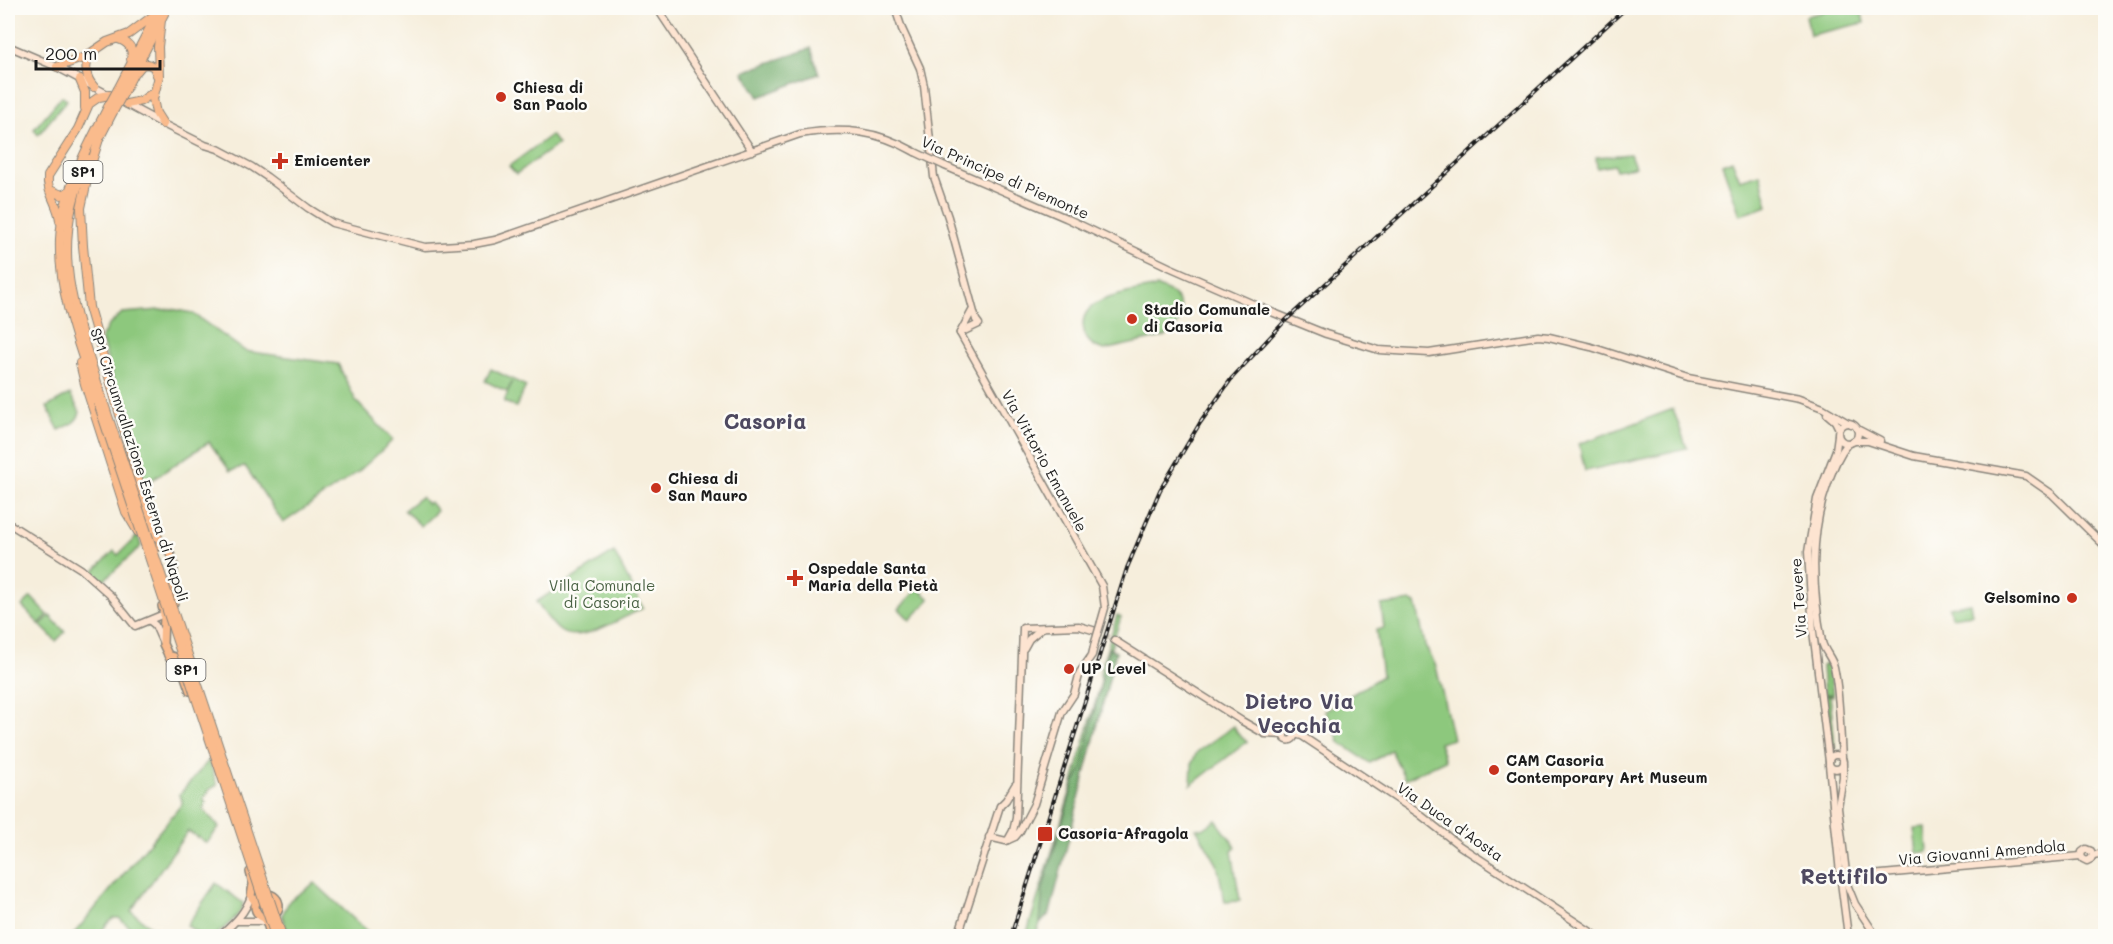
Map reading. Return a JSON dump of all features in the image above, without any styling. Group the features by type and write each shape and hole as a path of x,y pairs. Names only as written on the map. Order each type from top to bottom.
{"highway":[{"name":"SP1 Circumvallazione Esterna di Napoli","path":"168,8 159,14 121,90 80,163 70,191 61,231 64,294 78,343 284,936"},
{"path":"57,67 79,60 107,42 135,30 159,14"},
{"path":"159,14 157,83 154,92 156,113 163,124"},
{"path":"118,39 126,41 132,51 127,78"},
{"path":"90,54 86,76 94,87"},
{"path":"127,78 142,65 148,64 156,71 157,83"},
{"path":"80,80 84,89 86,110"},
{"path":"127,105 141,101 154,92"},
{"path":"61,231 59,212 48,184 48,176 78,129 86,110 96,99 110,95"},
{"name":"SP1 Circumvallazione Esterna di Napoli","path":"111,108 81,175 73,201 66,239 70,293 100,402 273,936"},
{"path":"99,139 81,208 89,307 136,472 156,534 164,547"},
{"path":"50,190 62,195 70,191"},
{"path":"78,343 85,384 126,512 137,528 146,555"}],"main road":[{"path":"256,903 251,896 253,879 184,674 168,655 162,641 164,614 146,555 151,546 164,547 174,560 175,575 171,588 173,600 272,895 278,900 278,912 284,936"},
{"path":"168,655 184,657 189,649"},
{"path":"272,895 260,896 256,903 256,910 265,919 273,936"},
{"path":"265,919 273,917 278,912"}],"street":[{"path":"657,8 752,151"},
{"name":"Via Vittorio Emanuele","path":"895,8 920,68 934,177 948,217 973,309 973,322 960,333 1064,522 1102,586 1105,601 1092,655 1080,672 1074,694 1062,712 1032,809"},
{"name":"Via Principe di Piemonte","path":"8,46 57,67 163,124 205,145 219,149 267,177 304,206 332,223 425,247 474,244 495,240 800,134 835,130 874,134 1274,313 1326,334 1379,350 1429,353 1538,336 1550,337 1591,347 1688,378 1789,397 1809,403"},
{"path":"1809,403 1823,408 1890,448"},
{"path":"1809,403 1832,417 1842,441 1868,441 1914,456 2026,476 2052,494 2106,547"},
{"path":"1839,432 1844,424 1853,425"},
{"path":"1848,936 1843,902 1844,877 1838,807 1844,777 1843,761 1833,663 1822,644 1813,551 1818,513 1824,492 1841,451 1858,433 1853,425"},
{"name":"Via Tevere","path":"1839,432 1836,450 1817,499 1808,552 1808,574 1833,806 1844,877"},
{"path":"8,524 81,568 111,596 135,626 164,614"},
{"path":"149,621 153,622 162,641"},
{"path":"1008,840 1016,824 1023,628 1079,626 1096,631"},
{"path":"1024,649 1029,639 1042,628"},
{"name":"Via Duca d'Aosta","path":"1114,640 1265,734 1284,735 1285,739 1290,740 1294,739 1295,734 1302,736 1408,807 1460,846 1597,936"},
{"path":"1817,664 1824,660 1833,663"},
{"path":"1833,756 1843,761 1837,769 1829,764 1833,756"},
{"path":"958,936 1000,806 1014,788 1017,779"},
{"path":"1006,800 1024,810 1032,809"},
{"path":"989,837 1008,840 1019,833 1032,809"},
{"name":"Via Giovanni Amendola","path":"1844,877 2081,855 2086,849 2093,855 2106,854"},
{"path":"1844,877 1855,904 1876,936"},
{"path":"220,936 238,921 248,906 251,896"},
{"path":"1843,902 1851,896"},
{"path":"248,906 256,903"},
{"path":"238,921 265,919"}],"green space":[{"path":"1823,8 1834,10 1861,8 1864,23 1810,35 1806,16 1823,12"},
{"path":"811,48 819,74 759,97 743,72"},
{"path":"62,96 67,100 38,135 34,129"},
{"path":"551,135 558,144 516,174 509,166"},
{"path":"1630,154 1635,167 1616,170 1614,165 1597,168 1596,157"},
{"path":"1732,160 1740,180 1760,174 1768,206 1740,215 1722,164"},
{"name":"Stadio Comunale di Casoria","path":"1157,287 1174,295 1181,308 1179,322 1166,336 1104,350 1089,341 1084,331 1084,319 1088,310 1108,298"},
{"path":"172,309 192,313 245,351 338,364 356,401 393,440 358,472 283,523 245,466 230,471 209,442 144,485 101,338 108,326 122,313"},
{"path":"491,369 526,386 516,407 504,402 512,382 507,392 485,381"},
{"path":"70,394 80,412 75,421 59,430 47,407"},
{"path":"1673,409 1687,448 1585,471 1579,444"},
{"path":"421,497 427,504 430,502 437,511 421,526 404,510"},
{"path":"138,535 141,546 102,582 92,573 114,551 118,555"},
{"name":"Villa Comunale di Casoria","path":"614,552 643,608 590,632 578,635 560,631 536,602"},
{"path":"918,588 930,599 910,620 899,609"},
{"path":"31,597 48,615 39,624 22,606"},
{"path":"1412,601 1416,603 1425,645 1436,666 1453,739 1439,743 1445,760 1405,779 1391,750 1370,763 1339,742 1325,711 1382,676 1376,630 1384,628 1381,605"},
{"path":"1970,603 1972,614 1951,617 1949,607"},
{"path":"1117,615 1121,617 1111,648 1109,648 1081,771 1074,783 1043,888 1040,924 1035,936 1026,936 1072,786"},
{"path":"50,616 65,632 56,641 40,625"},
{"path":"1109,648 1116,652 1050,913 1040,924 1043,888 1074,783 1081,771"},
{"path":"1825,663 1829,665 1833,696 1824,694 1822,666"},
{"path":"1824,695 1830,695 1835,749 1829,744"},
{"path":"1234,726 1237,733 1247,742 1191,785 1192,763 1197,752"},
{"path":"209,760 217,785 210,789 203,800 206,803 203,809 219,827 207,843 188,831 131,911 162,936 140,936 119,918 114,918 98,936 72,936 182,804 179,795"},
{"path":"1216,820 1236,847 1232,851 1240,901 1225,902 1217,864 1196,828 1203,829"},
{"path":"1926,827 1928,852 1917,853 1914,828"},
{"path":"216,883 243,903 242,908 236,917 215,936 200,936 187,925"},
{"path":"315,883 372,936 288,936 282,915 290,900"}],"tunnel":[{"path":"1096,631 1114,640"}],"railway":[{"path":"1011,936 1127,568 1160,490 1200,423 1232,378 1285,321 1626,8"}],"place":[{"name":"Chiesa di San Paolo","path":"501,97"},
{"name":"Emicenter","path":"280,161"},
{"name":"Stadio Comunale di Casoria","path":"1132,319"},
{"name":"Chiesa di San Mauro","path":"656,488"},
{"name":"Ospedale Santa Maria della Pietà","path":"795,578"},
{"name":"Gelsomino","path":"2072,598"},
{"name":"UP Level","path":"1069,669"},
{"name":"CAM Casoria Contemporary Art Museum","path":"1494,770"},
{"name":"Casoria-Afragola","path":"1045,834"}],"district":[{"name":"Casoria","path":"765,422"},
{"name":"Dietro Via Vecchia","path":"1299,714"},
{"name":"Rettifilo","path":"1844,877"}]}
